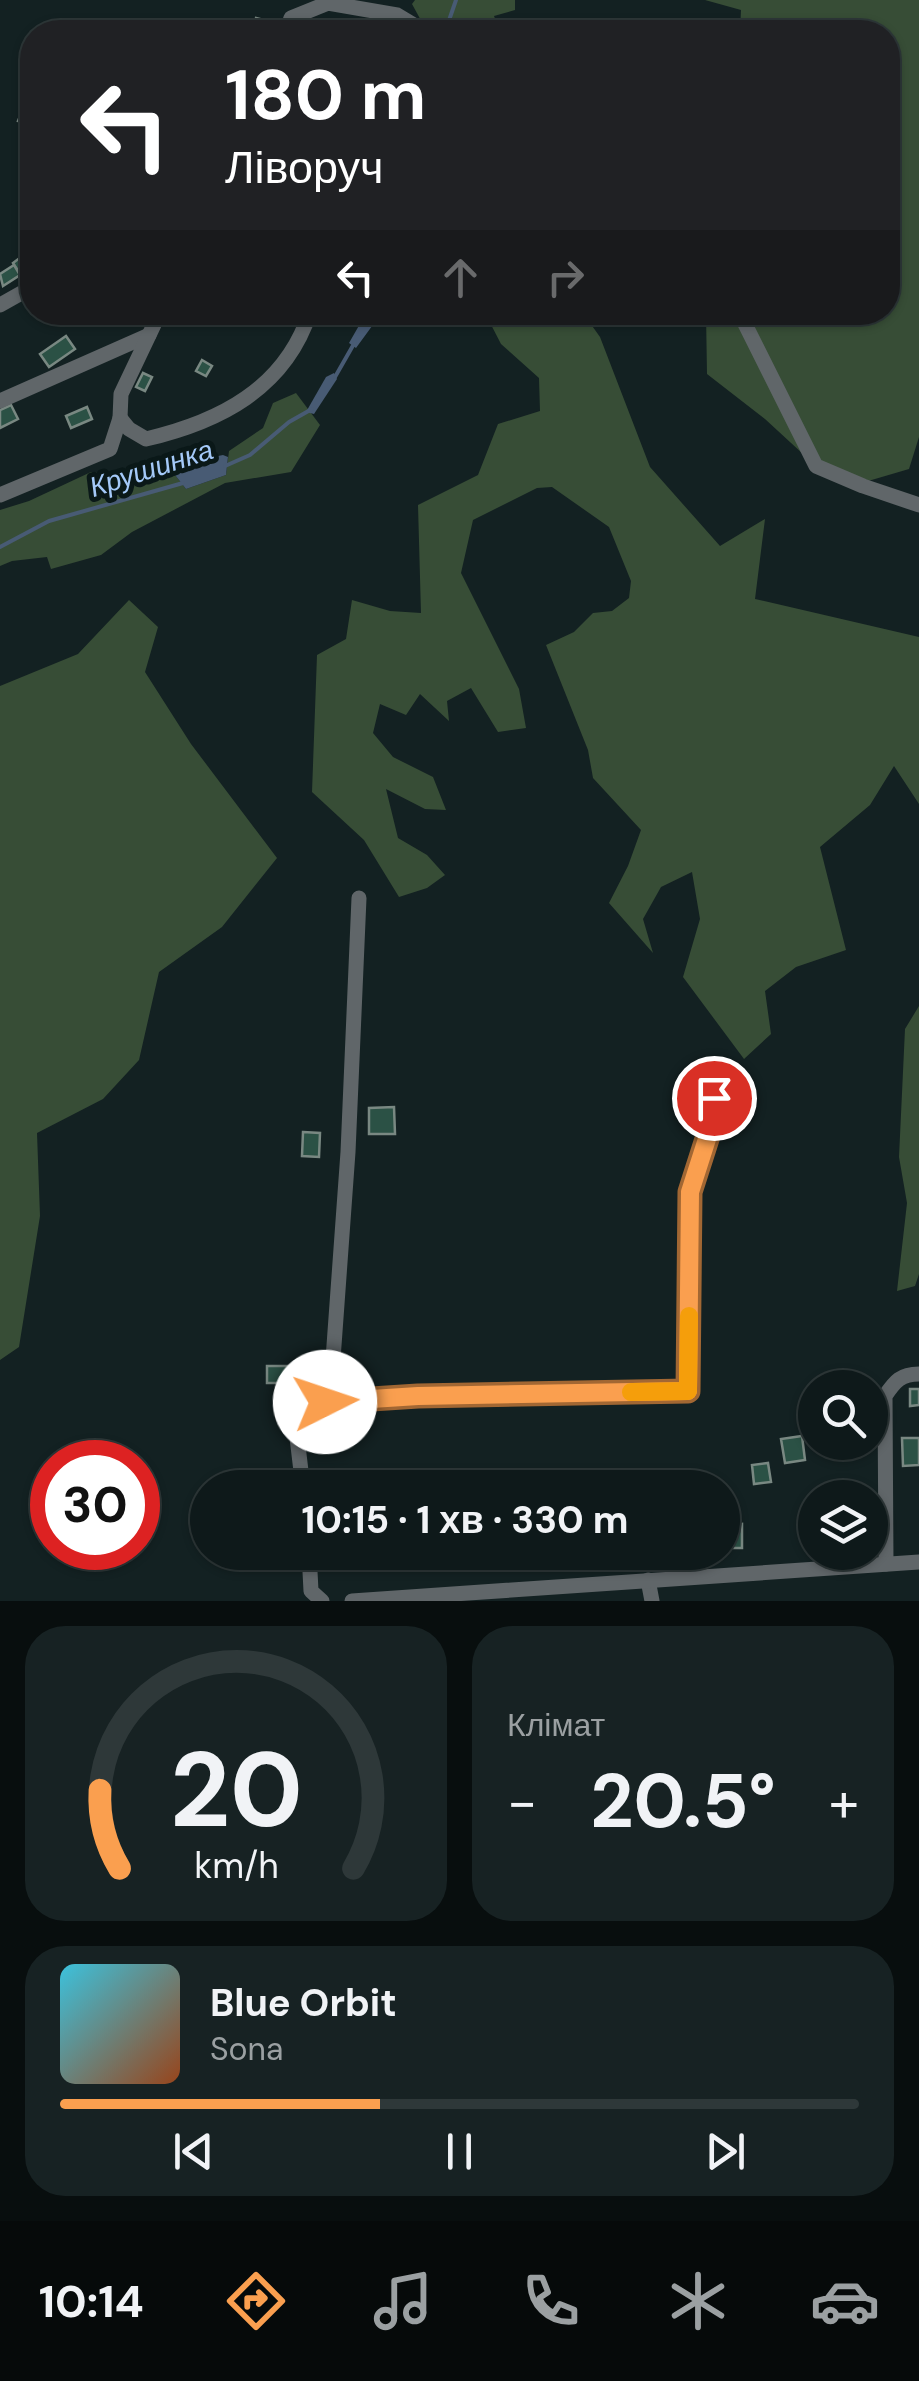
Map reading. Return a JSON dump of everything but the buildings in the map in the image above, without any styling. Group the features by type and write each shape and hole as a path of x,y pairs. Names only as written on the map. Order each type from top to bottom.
{"street":[{"path":"290,20 328,3 404,20"},
{"path":"110,449 120,418 121,394 154,325"},
{"path":"0,495 110,449 181,431 251,398 303,334 306,325"},
{"path":"746,325 816,466 919,505"},
{"path":"0,402 149,335"},
{"path":"120,418 146,439"},
{"path":"325,1402 332,1373 346,1189 359,898"},
{"path":"301,1470 296,1429 305,1410 325,1402 418,1396 688,1391 690,1192 715,1114 714,1098 698,1094"},
{"path":"886,1480 886,1396 894,1382 905,1374 919,1374"},
{"path":"888,1564 919,1562"},
{"path":"310,1570 311,1590 322,1601"},
{"path":"352,1601 798,1570"},
{"path":"648,1580 652,1601"}],"green space":[{"path":"415,0 515,0 515,10 494,16 496,20 421,20 412,4"},
{"path":"705,0 919,0 919,437 909,469 858,484 816,466 765,419 707,374 706,325 900,325 900,20 741,20 741,10"},
{"path":"491,325 592,325 600,337 650,467 720,546 765,519 755,599 919,637 919,804 894,766 870,805 820,847 846,950 796,967 765,991 771,1034 744,1059 683,977 700,919 692,872 661,887 643,919 653,953 609,903 641,830 593,778 588,750 546,645 574,632 593,613 612,611 629,598 631,581 609,527 552,487 537,488 473,520 461,573 519,689 526,728 498,732 471,688 447,701 449,721 420,694 406,715 380,704 373,733 393,757 433,777 446,810 425,809 386,789 398,838 427,855 445,875 427,888 399,897 364,840 312,792 317,655 346,639 352,600 390,611 421,613 418,505 478,475 498,424 540,411 539,378 501,344"},
{"path":"296,393 320,425 291,472 225,483 132,532 101,555 51,569 47,557 0,566 0,510 91,472 138,475 168,466 186,489 226,475 229,451 263,428 273,403"},
{"path":"129,600 158,627 145,672 191,744 277,858 222,927 159,972 139,1060 103,1099 37,1133 40,1216 19,1347 0,1360 0,686 78,654"},
{"path":"919,1006 919,1274 915,1286 897,1291 907,1203 899,1157 905,1029"}],"water":[{"path":"359,325 373,325 356,348 349,343"},
{"path":"334,373 337,379 314,414 306,412 326,377"},
{"path":"228,457 226,475 186,489 168,466"}],"waterway":[{"name":"Крушинка","path":"449,20 456,0"},
{"name":"Крушинка","path":"335,377 355,342"},
{"name":"Крушинка","path":"225,466 250,455 289,422 312,409"},
{"name":"Крушинка","path":"0,547 49,521 183,483"}],"slow traffic":[{"path":"631,1392 688,1391 689,1316"}],"route":[{"path":"325,1402 418,1396 688,1391 690,1192 715,1114 714,1098"}]}
